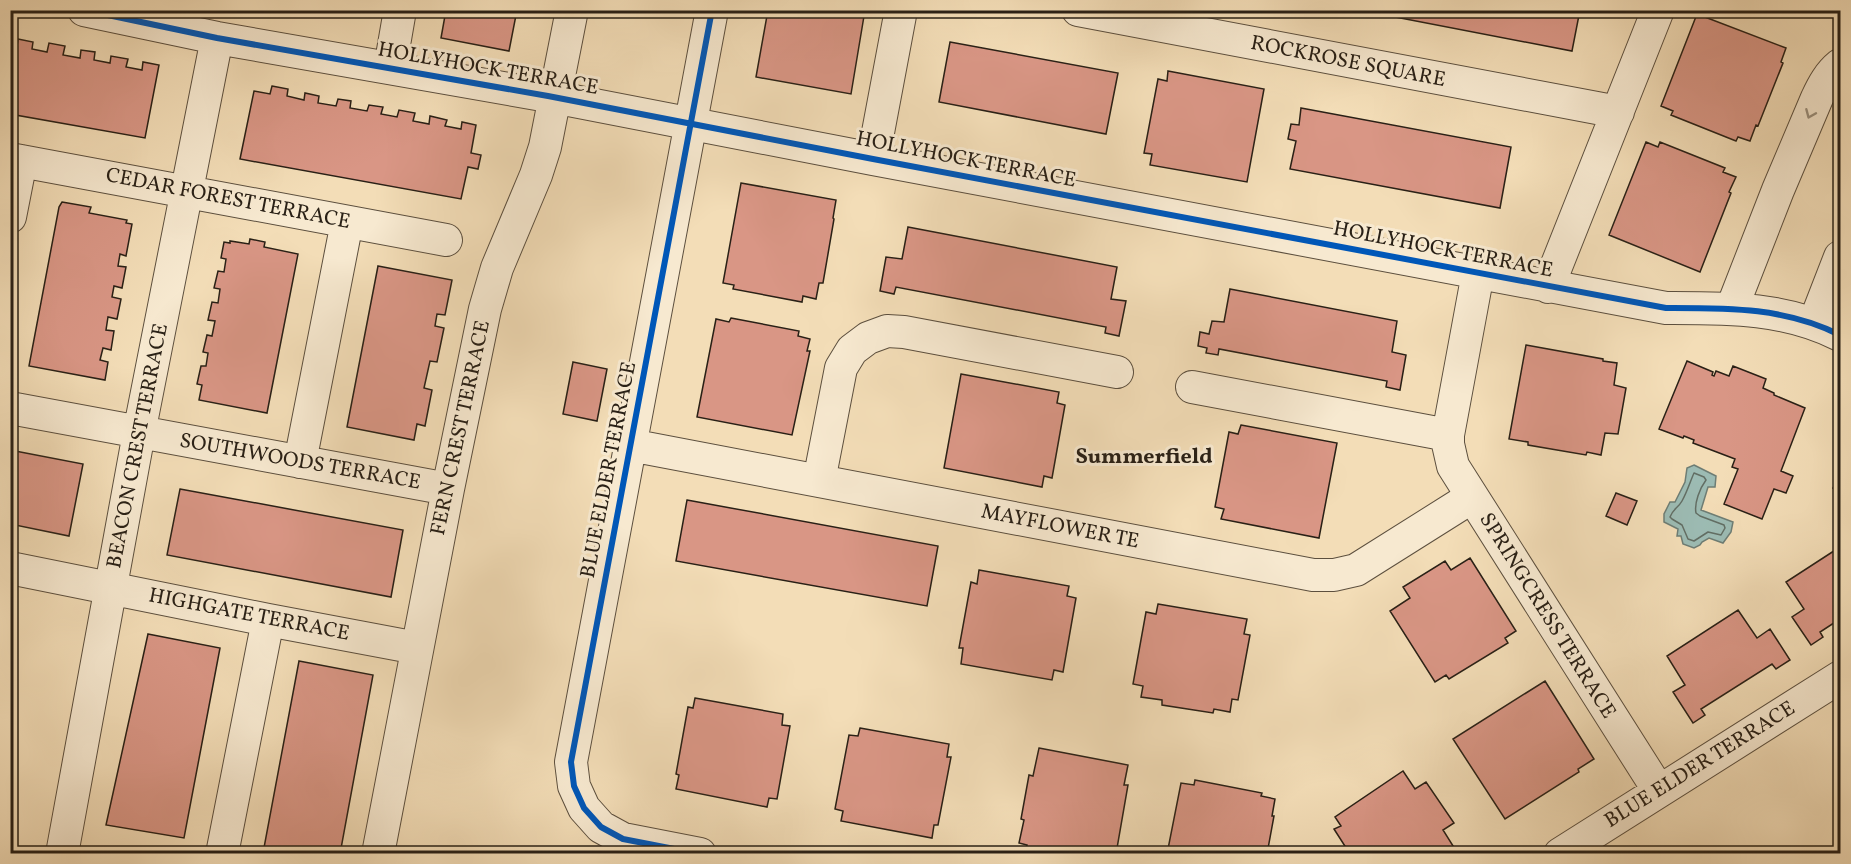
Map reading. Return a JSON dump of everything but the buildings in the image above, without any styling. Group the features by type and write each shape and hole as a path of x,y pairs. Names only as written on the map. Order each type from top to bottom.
{"street":[{"name":"HOLLYHOCK TERRACE","path":"84,10 217,38 555,98 1548,287 1666,308 1732,308 1770,312 1827,329"},
{"path":"390,68 400,10"},
{"name":"FERN CREST TERRACE","path":"378,854 448,489 491,288 496,268 536,175 545,147 572,10"},
{"name":"BLUE ELDER TERRACE","path":"700,854 623,839 601,827 584,808 574,786 571,762 712,10"},
{"path":"873,159 901,10"},
{"name":"ROCKROSE SQUARE","path":"1078,10 1618,112"},
{"path":"1548,287 1658,10"},
{"name":"BEACON CREST TERRACE","path":"62,854 139,433 217,38"},
{"path":"1732,308 1816,98 1823,84 1840,65"},
{"path":"10,217 16,160"},
{"name":"CEDAR FOREST TERRACE","path":"16,160 446,240"},
{"path":"300,462 347,222"},
{"path":"1827,329 1840,257"},
{"name":"SPRINGCRESS TERRACE","path":"1478,273 1448,435 1453,465 1659,791"},
{"path":"819,481 841,368 852,350 868,338 887,331 904,332 1117,372"},
{"path":"1192,387 1448,435"},
{"name":"SOUTHWOODS TERRACE","path":"10,408 448,489"},
{"name":"MAYFLOWER TE","path":"630,445 1301,572 1334,575 1356,570 1472,497"},
{"name":"HIGHGATE TERRACE","path":"10,568 417,648"},
{"path":"222,854 268,620"},
{"name":"BLUE ELDER TERRACE","path":"1560,854 1840,677"}],"water":[{"path":"1694,465 1716,476 1715,487 1708,487 1701,510 1733,522 1731,532 1723,543 1709,538 1694,548 1683,544 1681,536 1677,536 1678,529 1664,522 1664,514 1670,502 1675,502 1685,482 1687,468"}],"cycle path":[{"path":"84,10 217,38 548,96 1666,308 1733,309 1777,314 1798,319 1840,335"},
{"path":"700,854 623,839 601,827 584,808 574,786 571,762 712,10"}],"district":[{"name":"Summerfield","path":"1144,457"}]}
